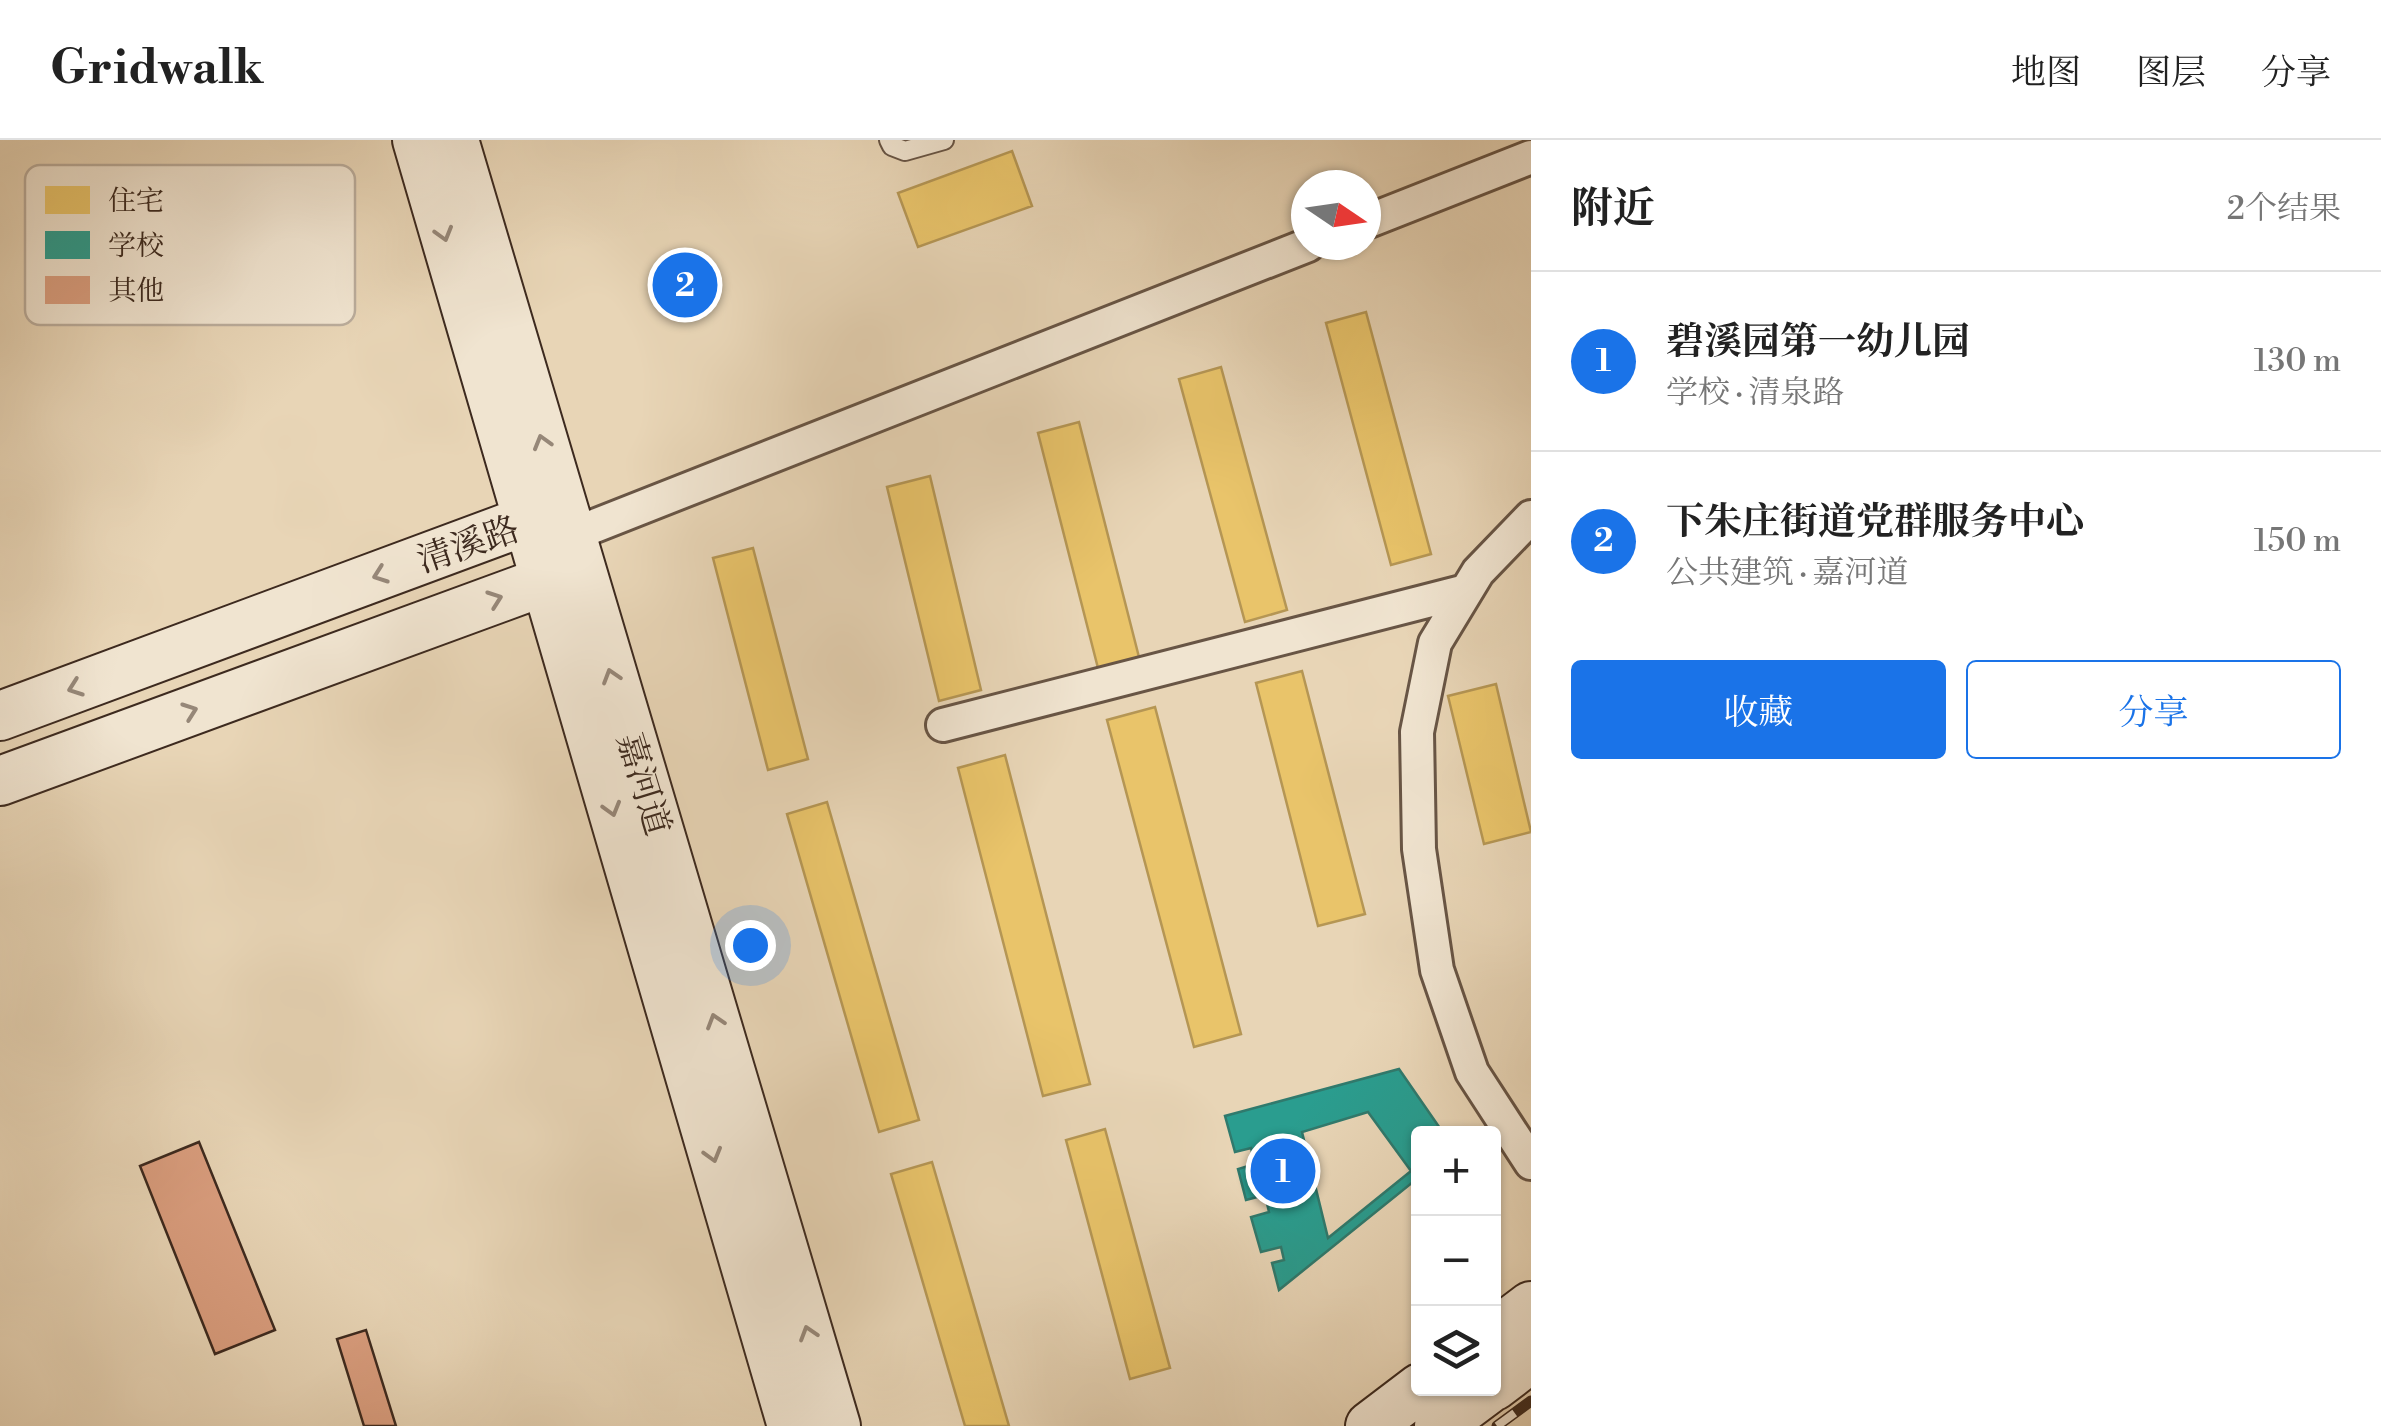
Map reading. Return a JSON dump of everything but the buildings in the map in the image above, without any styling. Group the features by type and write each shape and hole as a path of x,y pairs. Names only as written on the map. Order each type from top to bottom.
{"street":[{"name":"嘉河道","path":"417,140 548,528 836,1426"},
{"name":"嘉河道","path":"454,140 548,528 545,581 792,1426"},
{"path":"1381,216 1531,157"},
{"path":"548,528 1291,251"},
{"path":"1531,517 1478,572 1434,643 1417,732 1418,849 1437,970 1472,1072 1531,1163"},
{"name":"清溪路","path":"0,716 548,528"},
{"name":"清溪路","path":"0,781 545,581"},
{"path":"943,725 1466,592"},
{"path":"1501,1329 1531,1306"},
{"path":"1501,1380 1531,1358"},
{"path":"1370,1426 1411,1395"},
{"path":"1440,1426 1480,1396"}],"lane":[{"path":"889,140 892,146 905,151 944,140"}],"railway":[{"path":"1497,1426 1531,1401"}],"place":[{"name":"下朱庄街道党群服务中心","path":"685,285"},
{"name":"碧溪园第一幼儿园","path":"1283,1171"}]}
